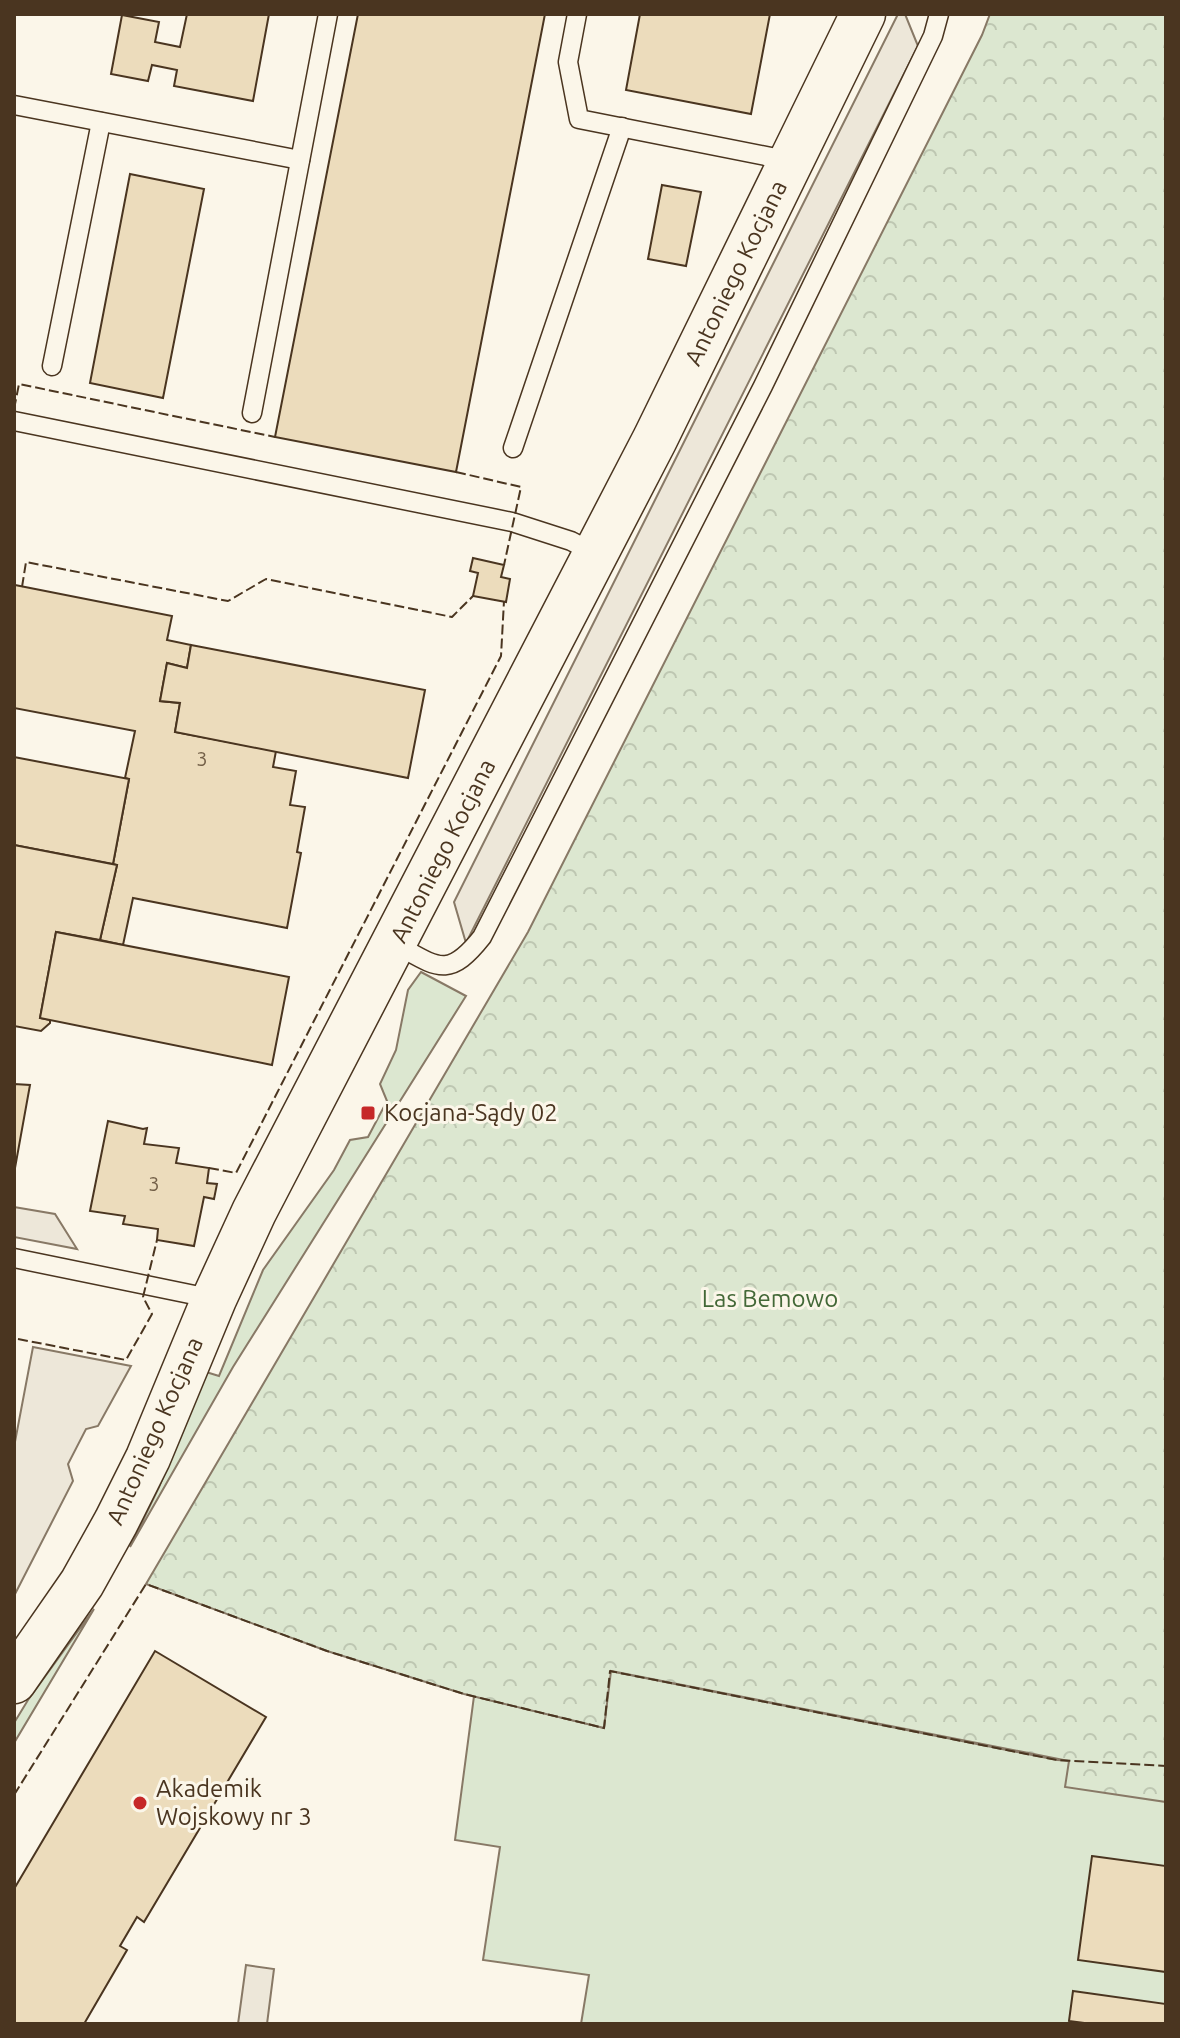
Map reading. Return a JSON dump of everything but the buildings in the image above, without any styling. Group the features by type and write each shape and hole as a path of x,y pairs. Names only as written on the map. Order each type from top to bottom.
{"street":[{"name":"Antoniego Kocjana","path":"14,1681 82,1583 116,1522 148,1458 254,1212 596,554 863,14"}],"lane":[{"path":"252,413 328,14"},
{"path":"577,14 568,62 579,119 791,161"},
{"path":"395,944 431,964 451,966 466,957 482,937 763,386 933,36 939,14"},
{"path":"14,105 300,160"},
{"path":"52,366 101,122"},
{"path":"513,448 622,127"},
{"path":"14,421 512,522 571,541 596,554"},
{"path":"14,1258 214,1299"}],"green space":[{"name":"Las Bemowo","path":"990,14 1166,14 1166,1802 1065,1787 1069,1761 611,1671 604,1728 464,1694 327,1651 146,1584 528,932"},
{"path":"421,972 466,996 233,1367 130,1547 159,1487 206,1372 219,1376 263,1270 334,1170 350,1140 368,1137 387,1101 380,1084 396,1050 408,990"},
{"path":"94,1609 14,1743 14,1723"},
{"path":"610,1671 1057,1760 1166,1766 1166,2024 581,2024 589,1975 483,1960 500,1847 455,1840 474,1696 604,1728"}],"shaded area":[{"path":"898,14 905,14 918,46 466,943 454,902"},
{"path":"14,1207 55,1214 77,1249 14,1237"},
{"path":"33,1347 131,1366 98,1426 86,1429 68,1464 73,1481 14,1596 14,1447"},
{"path":"246,1965 274,1969 267,2024 238,2024"}],"fence":[{"path":"14,409 19,384 275,437"},
{"path":"456,472 521,487 504,565"},
{"path":"22,587 26,562 228,601 266,579 452,617 473,596"},
{"path":"209,1168 236,1173 501,656 504,601"},
{"path":"18,1339 126,1360 152,1314 143,1297 157,1240"},
{"path":"14,1795 146,1584 327,1651 464,1694 604,1728 610,1671 1057,1760 1166,1766"}],"place":[{"name":"Kocjana-Sądy 02","path":"368,1113"},
{"name":"Akademik Wojskowy nr 3","path":"140,1803"}]}
